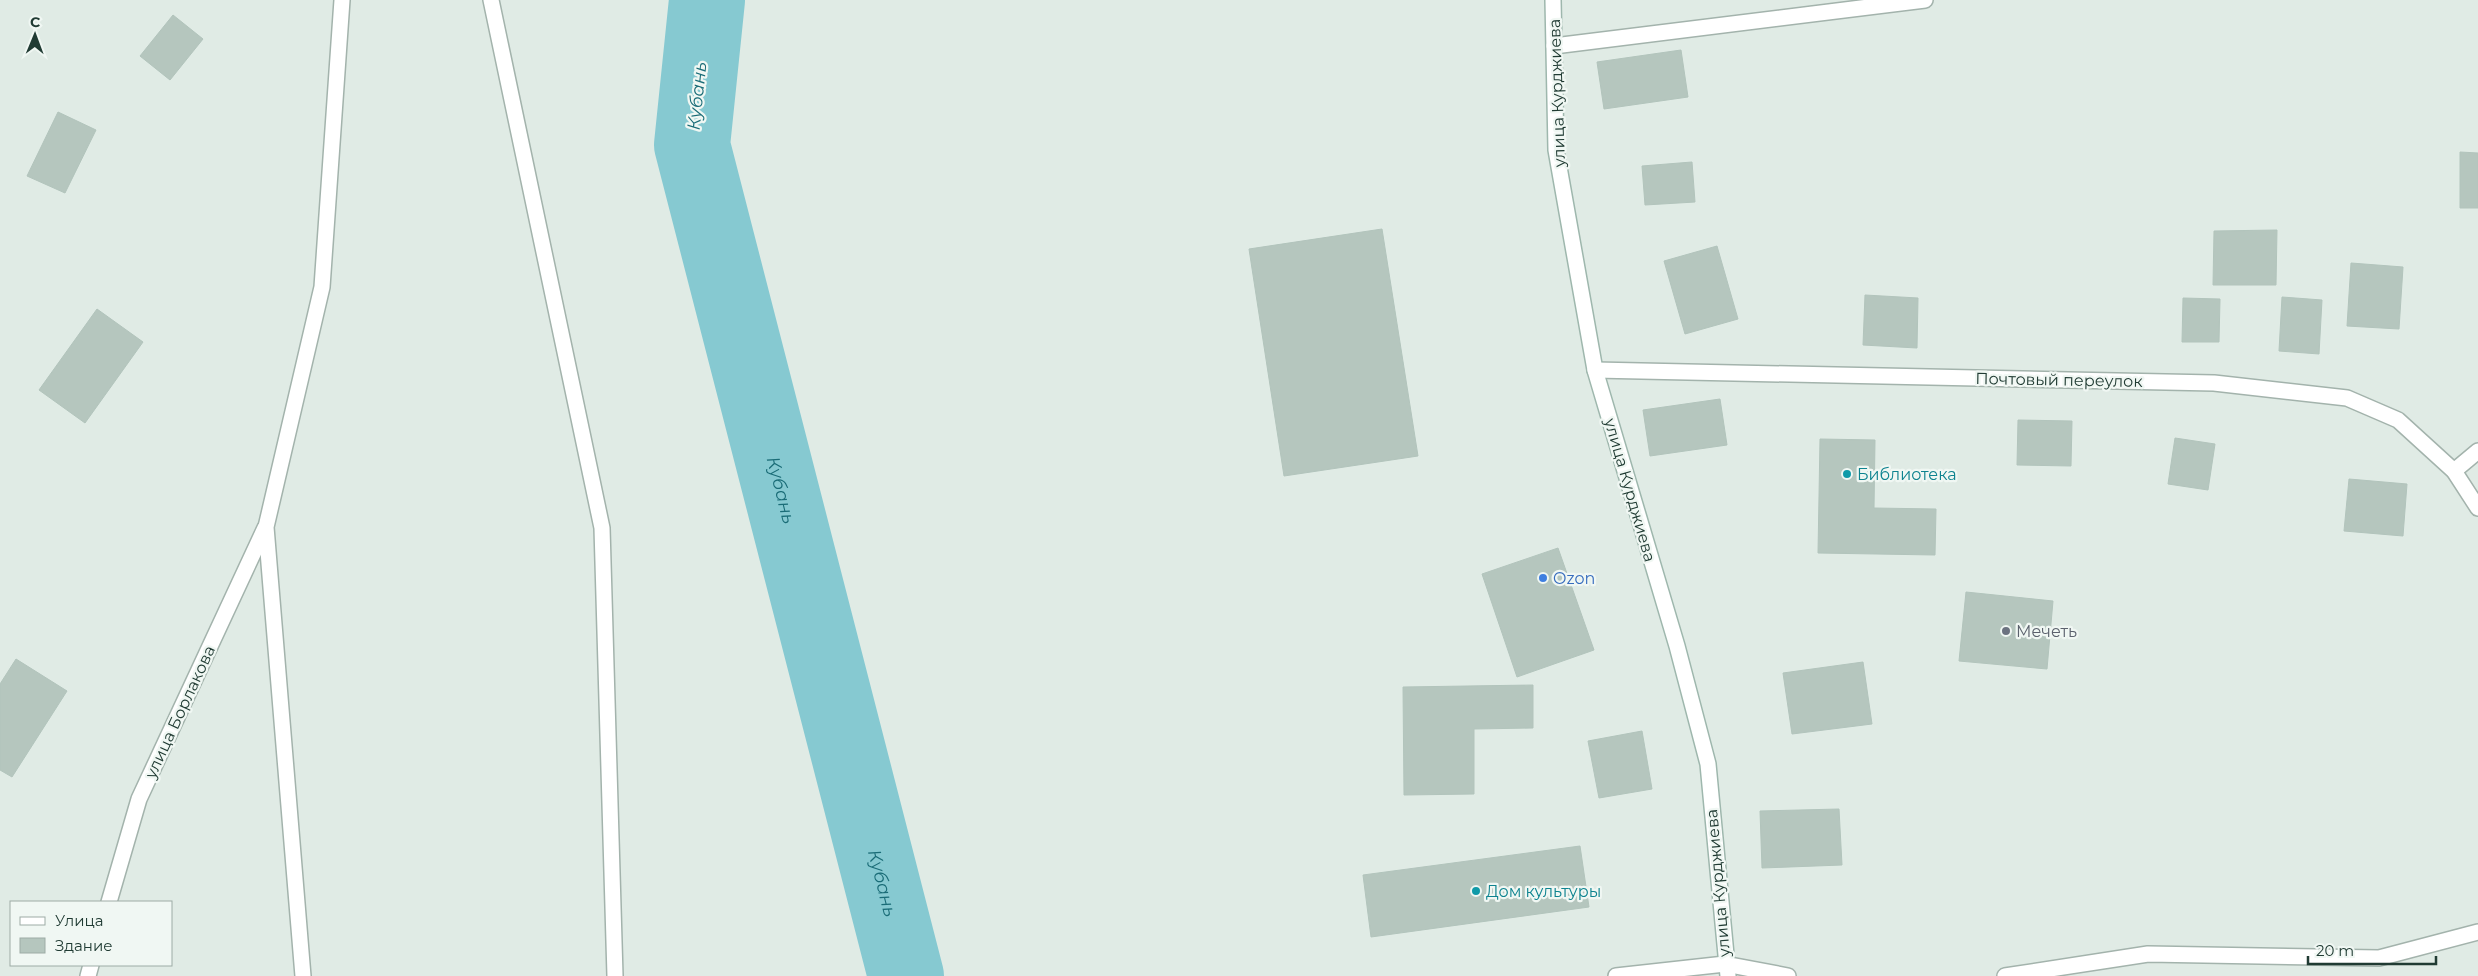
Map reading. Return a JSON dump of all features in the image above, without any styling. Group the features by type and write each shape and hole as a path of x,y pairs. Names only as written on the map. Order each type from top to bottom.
{"street":[{"path":"303,976 266,527 322,287 342,0"},
{"path":"491,0 602,528 615,976"},
{"name":"улица Курджиева","path":"1553,0 1556,150 1595,370 1676,646 1708,764 1727,970"},
{"path":"1554,46 1926,0"},
{"name":"Почтовый переулок","path":"1595,370 2214,383 2347,398 2398,420 2454,471 2478,508"},
{"path":"2454,471 2478,451"},
{"name":"улица Борлакова","path":"109,901 139,799 266,527"},
{"path":"2005,976 2148,954 2379,958 2478,932"},
{"path":"1616,976 1727,970 1788,976"}],"building":[{"path":"173,15 203,39 170,80 140,56"},
{"path":"1681,50 1688,97 1604,109 1597,62"},
{"path":"58,112 96,130 65,193 27,176"},
{"path":"2460,152 2478,153 2478,208 2460,208"},
{"path":"1692,162 1695,202 1645,205 1642,166"},
{"path":"1382,229 1418,456 1284,476 1249,249"},
{"path":"2277,230 2276,285 2213,285 2214,231"},
{"path":"1717,246 1738,319 1685,334 1664,261"},
{"path":"2351,263 2403,267 2399,329 2347,326"},
{"path":"1865,295 1918,298 1917,348 1863,345"},
{"path":"2282,297 2322,300 2319,354 2279,351"},
{"path":"2183,298 2220,299 2219,342 2182,342"},
{"path":"97,309 143,342 85,423 39,390"},
{"path":"1720,399 1727,445 1650,456 1643,410"},
{"path":"2018,420 2072,421 2071,466 2017,465"},
{"path":"2175,438 2215,444 2208,490 2168,484"},
{"name":"Библиотека","path":"1820,439 1875,440 1874,508 1936,509 1935,555 1818,553"},
{"path":"2349,479 2407,484 2403,536 2344,531"},
{"path":"1558,548 1594,650 1517,677 1482,574"},
{"name":"Мечеть","path":"1966,592 2053,601 2047,669 1959,661"},
{"path":"16,659 67,691 12,777 0,770 0,684"},
{"path":"1863,662 1872,724 1792,734 1783,673"},
{"path":"1533,685 1533,728 1474,729 1474,794 1404,795 1403,687"},
{"path":"1642,731 1652,789 1599,798 1588,741"},
{"path":"1839,809 1842,865 1762,868 1760,811"},
{"name":"Дом культуры","path":"1580,846 1589,907 1371,937 1363,875"}],"waterway":[{"name":"Кубань","path":"707,0 692,145 906,976"}],"place":[{"name":"Библиотека","path":"1847,474"},
{"name":"Ozon","path":"1543,578"},
{"name":"Мечеть","path":"2006,631"},
{"name":"Дом культуры","path":"1476,891"}]}
